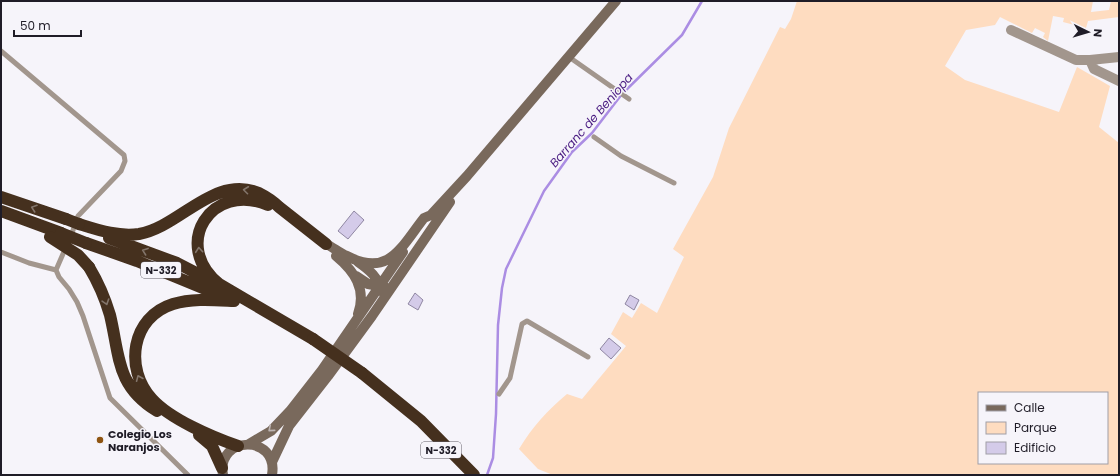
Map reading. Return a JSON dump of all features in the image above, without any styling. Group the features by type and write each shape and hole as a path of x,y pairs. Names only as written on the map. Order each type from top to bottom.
{"highway":[{"path":"1,197 79,224 119,235 139,234 162,226 217,193 236,189 253,191 273,201 326,244"},
{"path":"219,284 203,269 197,249 202,226 210,213 224,203 235,200 260,201 279,207"},
{"name":"N-332","path":"1,211 56,235 86,242 137,261 234,301 312,342 361,376 419,424 465,475"},
{"path":"1,219 56,235 89,267 104,298 120,365 127,384 134,394 149,406 204,438 212,446 222,471"},
{"path":"79,224 98,234 177,263 219,284 312,342"},
{"path":"234,301 186,301 172,304 162,309 149,320 141,332 136,348 135,361 138,380 149,395 161,407 212,436 243,445"},
{"path":"419,424 474,475"}],"street":[{"path":"222,471 227,454 271,430 290,411 322,370 431,215 468,176 616,1"},
{"path":"1011,30 1076,60 1119,58"},
{"path":"1090,60 1094,68 1119,81"},
{"path":"272,475 272,462 283,438 296,417 372,316 468,176"},
{"path":"354,259 379,264 386,262 393,257 424,218 431,215"},
{"path":"326,244 356,276 368,284 385,287 423,235 430,230"},
{"path":"296,417 303,402 380,294 380,287 374,276 354,259 326,244"},
{"path":"355,322 361,306 361,296 356,276"},
{"path":"243,445 263,449 272,462"}],"lane":[{"path":"1,51 124,156 126,161 118,174 78,216 56,270 59,277 69,288 83,316 110,398 188,475"},
{"path":"569,57 629,99"},
{"path":"594,137 621,156 674,183"},
{"path":"1,252 29,263 56,270"},
{"path":"499,394 510,378 522,324 527,321 588,357"}],"green space":[{"path":"797,1 1093,1 1091,12 1109,10 1111,1 1119,1 1119,17 1088,21 1086,28 1063,22 1064,18 1053,16 1048,41 1043,37 1045,33 1035,28 1032,33 1000,17 995,25 966,30 945,66 965,80 1059,112 1077,67 1110,86 1099,127 1119,143 1119,475 553,475 538,469 519,449 541,419 567,394 582,399 626,346 611,334 623,312 632,318 641,303 657,313 684,257 673,249 713,177 729,128 780,27 785,29 791,19"}],"building":[{"path":"354,211 364,220 348,239 338,231"},
{"path":"415,293 423,300 418,310 408,304"},
{"path":"630,295 639,300 634,310 625,304"},
{"path":"609,338 621,348 611,359 600,349"}],"waterway":[{"name":"Barranc de Beniopa","path":"487,475 493,458 496,414 498,325 502,288 506,269 544,191 572,152 592,133 622,94 682,35 702,1"}],"place":[{"name":"Colegio Los Naranjos","path":"100,440"}]}
